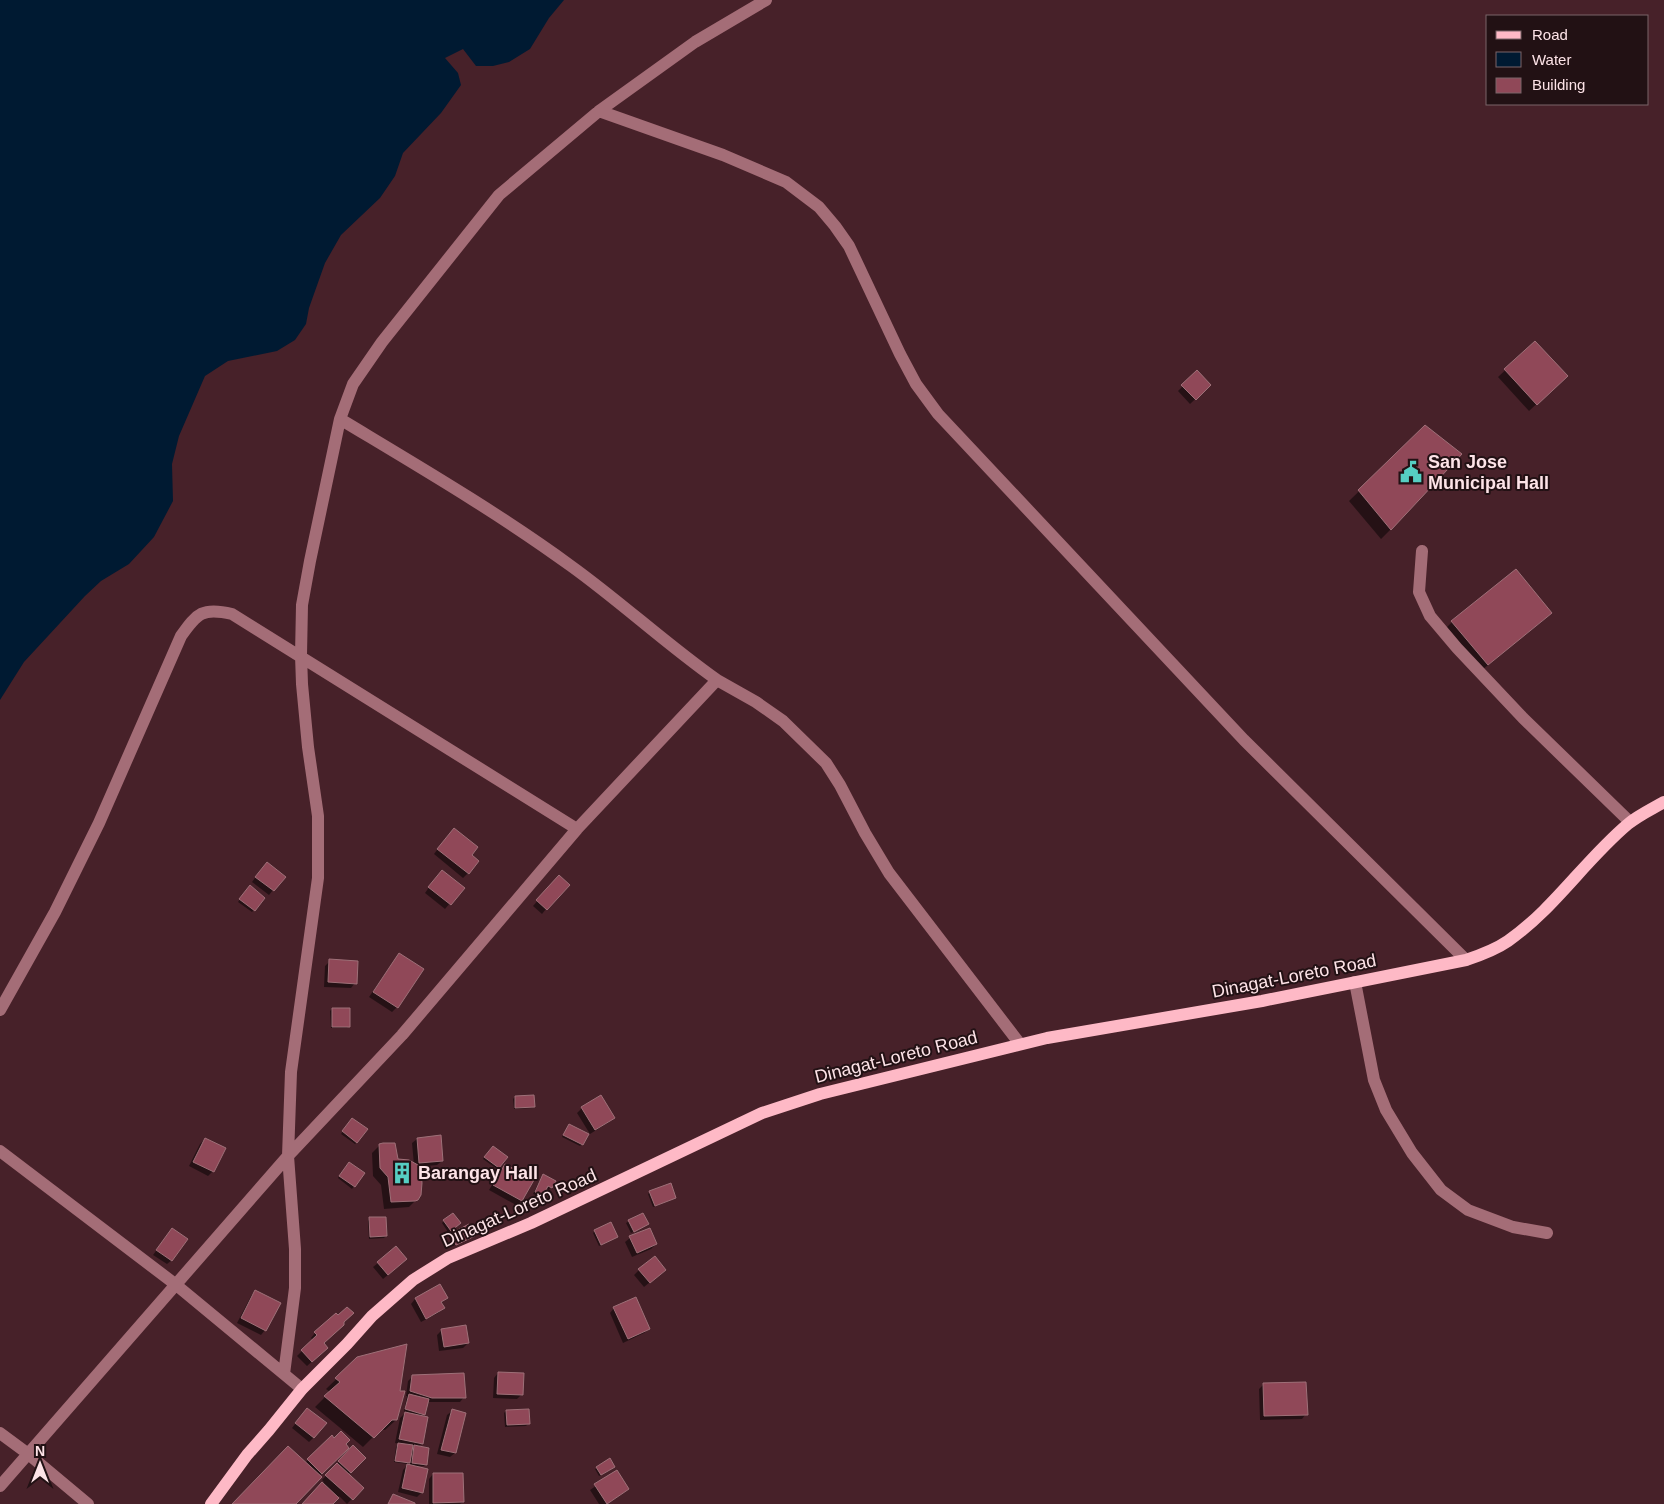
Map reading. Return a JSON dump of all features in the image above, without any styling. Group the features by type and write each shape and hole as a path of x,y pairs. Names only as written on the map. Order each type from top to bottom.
{"main road":[{"name":"Dinagat-Loreto Road","path":"211,1504 247,1455 302,1389 372,1316 413,1280 448,1258 531,1223 762,1112 820,1094 1046,1038 1262,1001 1466,960 1488,952 1508,941 1543,912 1616,834 1630,822 1664,802"}],"street":[{"path":"284,1374 295,1288 295,1249 288,1156 291,1072 318,878 318,816 308,747 301,655 302,605 340,420 353,384 382,342 500,195 599,111 695,42 766,0"},
{"path":"599,111 723,155 786,182 819,207 849,246 900,354 916,384 938,414 1244,740 1466,960"},
{"path":"340,420 445,481 571,566 688,660 783,721 826,763 889,873 1020,1044"},
{"path":"1422,550 1419,592 1430,616 1457,648 1523,718 1630,822"},
{"path":"0,1010 55,912 99,823 181,636 192,620 204,612 217,610 232,614 301,655 577,829"},
{"path":"0,1486 288,1156 402,1035 577,829 717,680"},
{"path":"1355,982 1374,1080 1386,1110 1412,1153 1441,1190 1468,1210 1513,1227 1547,1233"},
{"path":"0,1151 175,1284 302,1389"},
{"path":"0,1433 88,1504"}],"water":[{"path":"0,0 564,0 549,18 530,49 509,62 493,66 476,66 463,49 445,58 458,73 461,85 441,113 403,153 395,176 380,198 341,235 325,263 309,308 306,324 295,340 277,351 228,361 205,376 179,436 172,464 173,501 154,537 129,564 101,581 85,596 24,662 0,700"}],"building":[{"path":"1535,341 1568,376 1537,405 1504,369"},
{"path":"1197,370 1211,385 1196,400 1181,385"},
{"name":"San Jose Municipal Hall","path":"1425,425 1462,454 1391,530 1358,490"},
{"path":"1516,569 1552,613 1488,665 1451,621"},
{"path":"454,828 478,847 472,855 479,861 469,874 437,849"},
{"path":"267,862 286,877 274,891 255,877"},
{"path":"442,870 465,888 451,905 428,887"},
{"path":"559,875 570,885 547,910 536,900"},
{"path":"250,885 265,898 255,911 239,899"},
{"path":"399,953 424,969 398,1008 373,992"},
{"path":"329,959 358,961 357,984 328,982"},
{"path":"332,1008 350,1008 350,1027 332,1027"},
{"path":"534,1095 535,1107 515,1108 515,1096"},
{"path":"601,1095 615,1118 595,1130 581,1107"},
{"path":"352,1118 368,1129 357,1143 342,1131"},
{"path":"569,1124 589,1134 583,1145 563,1135"},
{"path":"441,1135 443,1161 419,1163 417,1138"},
{"path":"205,1138 226,1148 214,1172 193,1162"},
{"name":"Barangay Hall","path":"395,1143 398,1159 409,1160 418,1165 422,1183 421,1195 418,1200 391,1202 388,1177 380,1168 379,1144"},
{"path":"493,1146 508,1157 499,1168 484,1157"},
{"path":"349,1162 365,1173 355,1187 339,1176"},
{"path":"505,1164 534,1180 522,1201 493,1185"},
{"path":"543,1174 556,1181 552,1188 548,1186 543,1196 535,1192"},
{"path":"671,1183 676,1198 655,1206 649,1191"},
{"path":"453,1213 461,1223 451,1231 443,1220"},
{"path":"643,1213 649,1224 634,1232 628,1220"},
{"path":"369,1217 386,1217 387,1236 370,1237"},
{"path":"611,1222 618,1237 601,1245 594,1230"},
{"path":"469,1224 475,1236 456,1245 450,1234"},
{"path":"172,1228 188,1239 172,1261 156,1250"},
{"path":"650,1228 657,1244 637,1253 629,1236"},
{"path":"396,1246 407,1259 388,1275 377,1262"},
{"path":"655,1256 666,1270 650,1283 638,1269"},
{"path":"440,1284 448,1298 441,1302 445,1308 426,1319 415,1298"},
{"path":"255,1290 281,1303 266,1331 241,1318"},
{"path":"636,1297 650,1329 628,1339 613,1307"},
{"path":"347,1307 354,1313 324,1343 328,1348 312,1362 301,1350 317,1335 314,1332 336,1313 338,1315"},
{"path":"466,1325 469,1343 444,1347 441,1329"},
{"path":"407,1344 400,1391 405,1391 397,1420 392,1420 374,1438 324,1396 340,1382 335,1378 357,1357"},
{"path":"498,1372 524,1373 523,1395 497,1394"},
{"path":"464,1373 466,1398 432,1398 410,1391 412,1375"},
{"path":"1306,1382 1308,1415 1264,1416 1263,1383"},
{"path":"409,1394 429,1399 425,1415 405,1409"},
{"path":"307,1408 327,1423 314,1438 295,1423"},
{"path":"452,1409 466,1413 456,1453 441,1450"},
{"path":"529,1409 530,1424 507,1425 506,1410"},
{"path":"405,1412 428,1417 423,1444 399,1439"},
{"path":"341,1431 350,1440 346,1444 349,1448 322,1474 307,1459 332,1435 334,1438"},
{"path":"398,1443 413,1445 410,1463 395,1461"},
{"path":"353,1445 366,1458 351,1473 338,1461"},
{"path":"414,1445 429,1448 427,1465 412,1463"},
{"path":"288,1446 322,1477 296,1504 232,1504"},
{"path":"610,1458 615,1467 601,1475 596,1467"},
{"path":"337,1463 364,1488 353,1500 325,1475"},
{"path":"407,1464 428,1469 423,1493 402,1488"},
{"path":"617,1470 629,1489 607,1504 594,1484"},
{"path":"433,1473 463,1473 464,1502 433,1503"},
{"path":"322,1482 339,1498 333,1504 302,1504"},
{"path":"393,1494 415,1503 415,1504 388,1504"}],"place":[{"name":"San Jose Municipal Hall","path":"1411,472"},
{"name":"Barangay Hall","path":"402,1173"}]}
